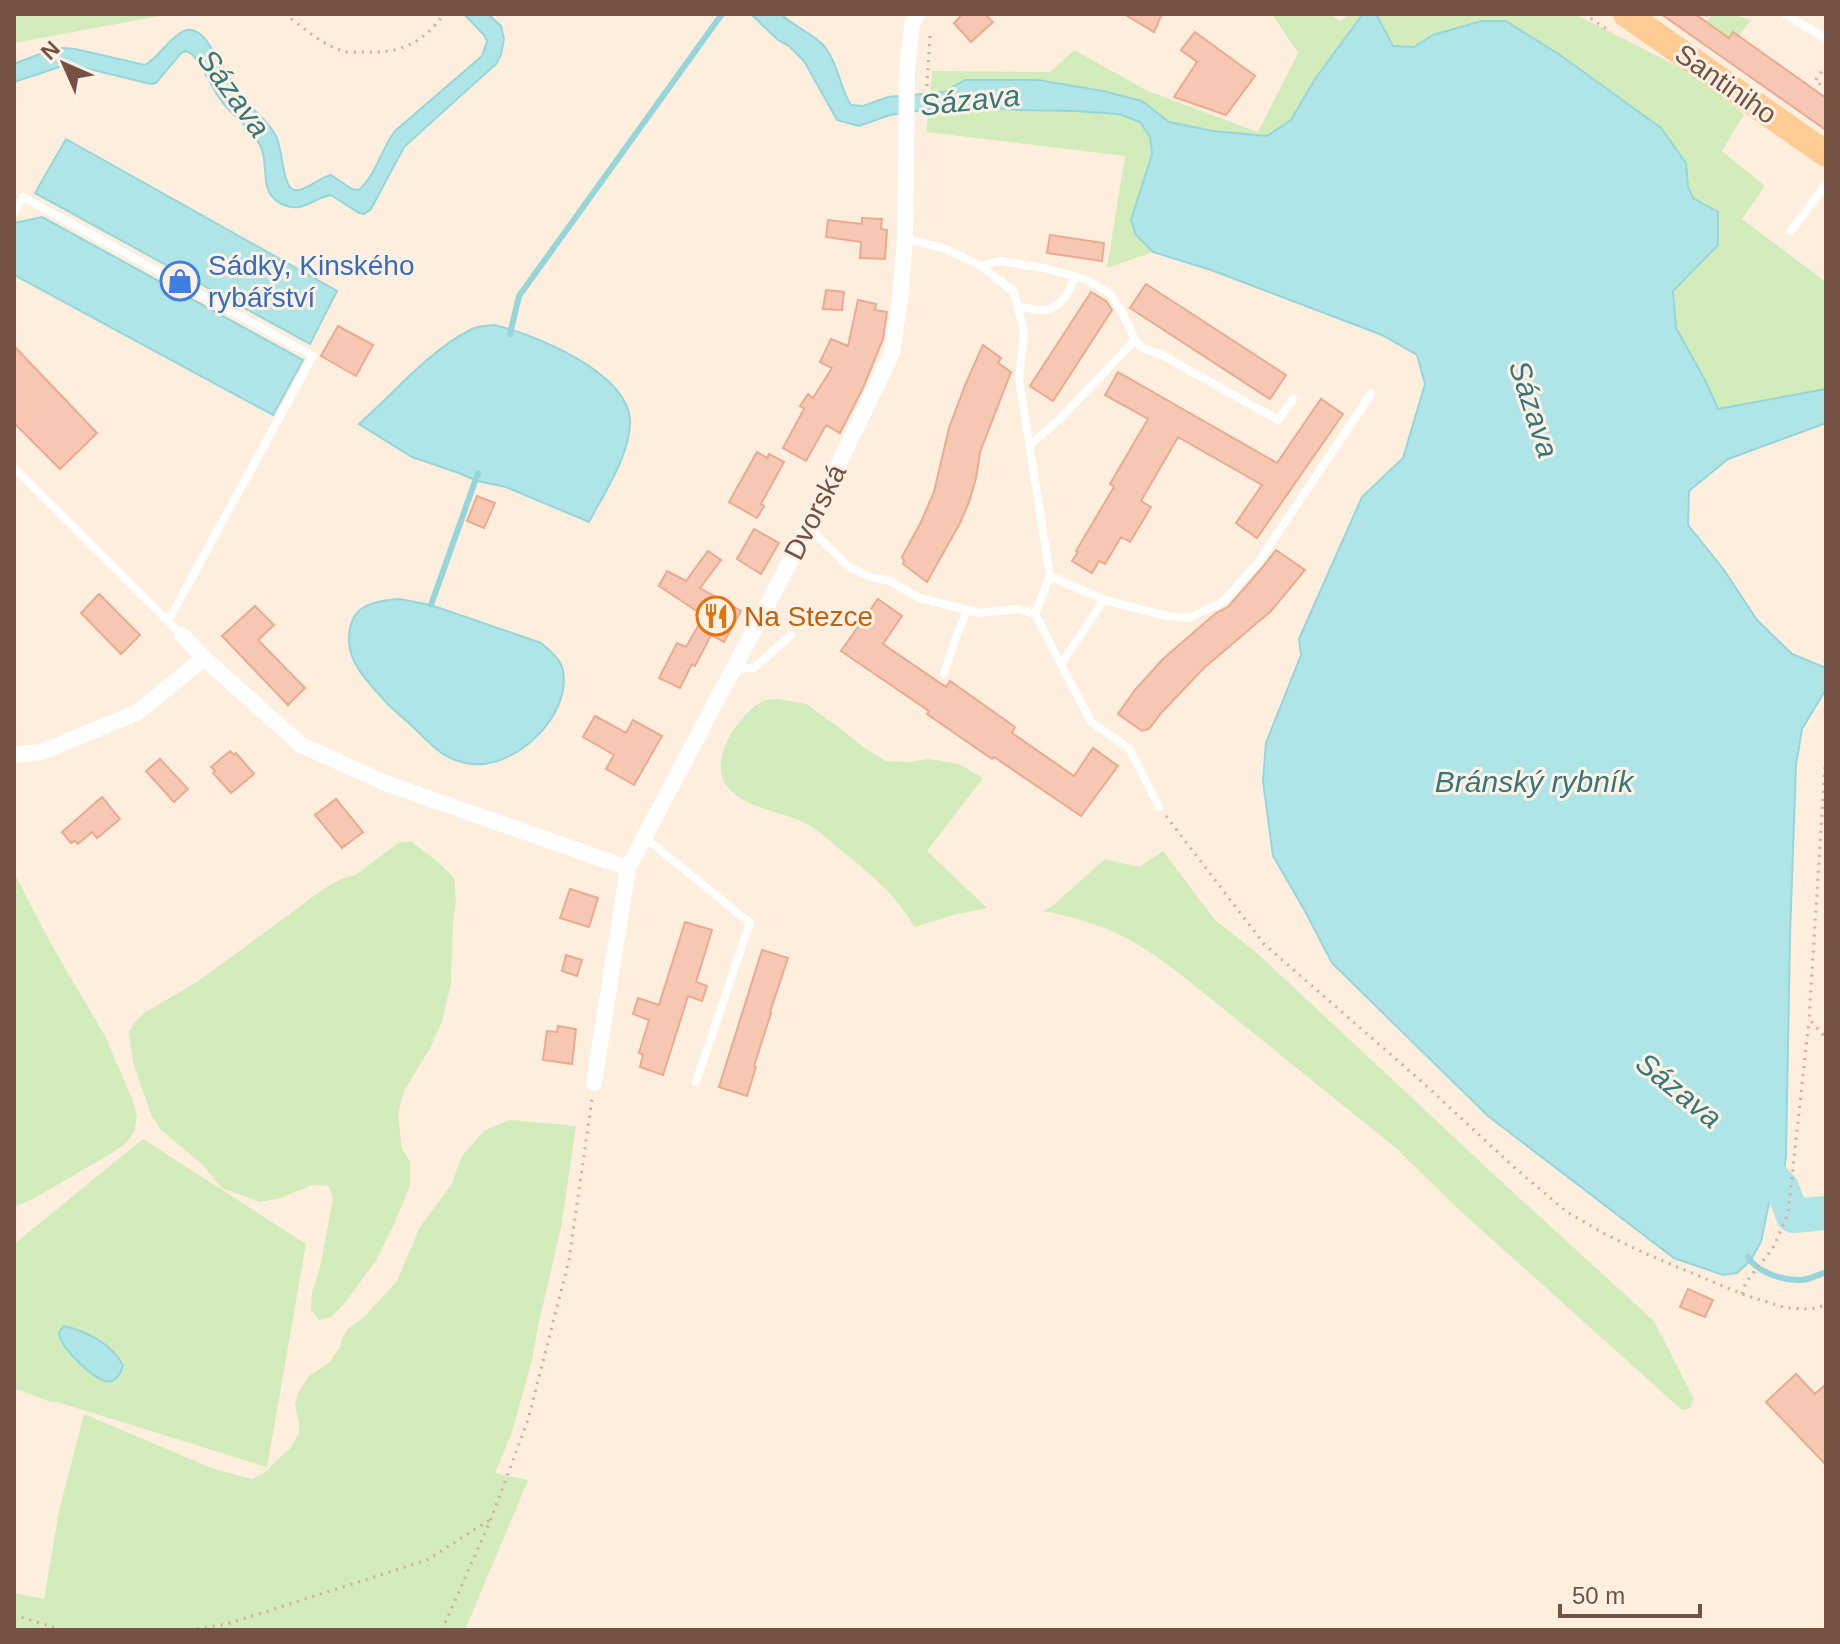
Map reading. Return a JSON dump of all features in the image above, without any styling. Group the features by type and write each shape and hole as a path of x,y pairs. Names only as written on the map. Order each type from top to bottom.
{"main road":[{"name":"Santiniho","path":"1626,14 1826,154"}],"street":[{"name":"Dvorská","path":"594,1083 628,868 809,526 892,353 905,239 907,70 912,25 917,14"},
{"path":"182,635 301,745 388,784 628,868"},
{"path":"14,755 42,752 138,712 204,658"}],"lane":[{"path":"1785,14 1826,39"},
{"path":"1791,231 1826,184"},
{"path":"14,213 23,197 313,356 168,621"},
{"path":"905,239 944,248 981,266 1014,292 1024,332 1019,379 1050,576 1035,614"},
{"path":"981,266 1000,261 1048,269 1087,280 1110,294 1135,340 1143,348 1162,355 1278,420 1293,399"},
{"path":"1018,306 1045,310 1065,299 1074,276"},
{"path":"1029,446 1061,418 1135,340"},
{"path":"1050,576 1104,600 1167,616 1189,618 1223,602 1257,564 1371,394"},
{"path":"14,468 182,635"},
{"path":"809,526 849,567 870,577 890,581 919,598 980,613 1018,609 1035,614 1091,722 1129,748 1159,807"},
{"path":"1061,664 1104,600"},
{"path":"944,674 967,610"},
{"path":"733,669 754,668 791,635"},
{"path":"644,837 750,923 696,1082"}],"path":[{"path":"285,14 316,37 343,51 384,53 410,45 432,30 444,14"},
{"path":"927,81 930,35"},
{"path":"1826,65 1815,81 1826,88"},
{"path":"1742,1294 1746,1282 1773,1248 1788,1214 1809,1019 1826,751"},
{"path":"1159,807 1264,944 1567,1212 1657,1259 1742,1294 1786,1308 1812,1309 1826,1305"},
{"path":"1809,1019 1826,1038"},
{"path":"442,1630 491,1519 528,1420 569,1260 594,1083"},
{"path":"189,1630 227,1624 427,1560 491,1519"},
{"path":"14,1615 62,1630"}],"green space":[{"path":"14,14 162,14 14,43"},
{"path":"1272,14 1329,14 1340,21 1350,14 1364,14 1315,79 1291,120 1267,136 1213,131 1168,122 1142,101 965,80 944,92 930,93 932,71 1050,72 1074,50 1148,91 1258,132 1298,53"},
{"path":"1376,14 1575,14 1687,71 1744,114 1722,151 1765,186 1742,219 1826,282 1826,389 1718,410 1676,328 1673,291 1718,245 1688,187 1686,163 1597,82 1506,21 1482,21 1433,35 1414,47 1393,46"},
{"path":"1713,14 1731,14 1751,20 1739,36 1734,31 1729,38 1706,22"},
{"path":"958,105 1108,113 1141,123 1150,138 1151,158 1136,235 1153,252 1107,268 1125,156 926,132 929,109"},
{"path":"778,699 806,704 886,761 928,759 959,764 983,778 927,851 987,908 915,927 880,884 816,830 799,820 758,807 730,790 723,780 721,768 727,742 751,709 763,701"},
{"path":"411,841 454,878 456,899 451,983 442,1022 404,1091 398,1114 402,1149 410,1161 410,1186 377,1259 345,1303 331,1317 319,1320 311,1310 312,1292 320,1268 333,1198 329,1186 312,1185 281,1198 260,1202 222,1188 202,1164 160,1129 151,1115 133,1062 129,1032 144,1013 200,980 325,888 357,874 398,843"},
{"path":"1163,851 1215,920 1257,953 1654,1321 1694,1399 1689,1409 1682,1410 1456,1207 1396,1148 1180,974 1116,933 1082,920 1043,911 1105,859 1139,867"},
{"path":"14,873 105,1036 137,1116 134,1132 125,1144 14,1207"},
{"path":"510,1120 576,1126 561,1228 532,1360 512,1432 495,1473 528,1480 465,1630 14,1630 14,1593 44,1599 59,1511 84,1414 214,1469 252,1479 264,1473 291,1447 299,1433 295,1404 299,1391 309,1376 329,1363 348,1329 364,1317 397,1281 420,1227 451,1185 462,1156 485,1130"},
{"path":"143,1139 306,1244 267,1467 14,1388 14,1244"}],"water":[{"path":"464,14 488,14 501,26 504,39 501,55 496,64 404,147 371,209 364,214 331,195 297,207 275,200 267,186 263,153 257,139 223,103 197,60 186,51 156,83 151,84 68,64 14,82 14,64 53,49 75,49 145,65 181,32 197,32 206,40 243,98 273,131 292,189 300,190 331,175 352,189 359,190 370,177 395,131 482,56 487,41"},
{"name":"Bránský rybník","path":"751,14 781,14 818,40 831,57 851,105 863,106 888,97 944,92 965,80 1038,80 1142,101 1169,122 1213,131 1267,136 1291,120 1315,79 1363,14 1376,14 1393,46 1414,47 1433,35 1482,21 1506,21 1560,55 1661,128 1686,163 1688,187 1693,198 1718,212 1718,245 1673,291 1676,328 1718,409 1826,389 1826,423 1728,459 1689,491 1688,525 1724,570 1757,620 1792,654 1826,668 1826,689 1802,729 1796,765 1786,1156 1782,1188 1770,1198 1761,1242 1750,1261 1737,1273 1723,1275 1674,1258 1488,1116 1332,963 1273,856 1263,781 1266,743 1301,655 1299,639 1362,497 1403,458 1425,384 1417,355 1382,335 1211,270 1153,252 1136,235 1131,220 1152,154 1150,137 1140,122 1119,114 958,105 890,115 859,126 837,120 804,61"},
{"path":"66,139 337,291 310,344 35,193"},
{"path":"42,217 303,360 273,415 14,275 14,223"},
{"path":"494,325 532,337 576,358 613,386 625,403 630,420 626,446 616,473 589,522 506,487 477,481 412,457 359,424 440,349 473,329"},
{"path":"399,599 431,605 541,643 558,659 563,671 563,688 558,706 536,737 505,758 488,763 461,762 437,750 390,707 356,664 349,639 353,619 364,607"},
{"path":"64,1326 89,1335 112,1351 123,1365 116,1378 106,1381 99,1378 74,1358 60,1337 59,1332"}],"building":[{"path":"963,14 985,14 993,22 971,42 954,23"},
{"path":"1124,14 1162,14 1154,32"},
{"path":"1661,14 1695,14 1729,38 1733,32 1826,98 1826,130"},
{"path":"1195,32 1255,76 1226,115 1174,97 1197,62 1181,50"},
{"path":"862,218 882,219 881,229 887,230 885,259 860,258 861,242 826,237 828,220 862,224"},
{"path":"1050,235 1104,243 1102,261 1047,253"},
{"path":"1146,284 1286,375 1270,399 1130,308"},
{"path":"826,290 844,292 842,310 823,309"},
{"path":"1091,292 1106,301 1112,310 1053,401 1030,386"},
{"path":"858,300 876,304 875,310 887,312 883,339 840,433 826,425 806,461 783,448 804,409 800,406 808,394 813,398 832,368 820,362 831,339 848,346"},
{"path":"338,326 373,345 356,376 321,356"},
{"path":"983,345 1001,358 998,363 1011,372 980,452 969,502 927,582 903,564 902,557 934,492 949,428"},
{"path":"14,346 97,433 60,469 14,423"},
{"path":"1118,372 1277,463 1321,399 1343,414 1257,538 1236,523 1262,485 1178,437 1141,501 1151,507 1130,542 1121,537 1105,564 1099,561 1092,573 1072,561 1114,487 1110,484 1148,419 1105,395"},
{"path":"757,452 784,462 761,504 764,506 757,518 729,502"},
{"path":"477,496 495,503 484,528 467,521"},
{"path":"754,529 779,543 761,574 737,559"},
{"path":"1276,550 1305,570 1271,611 1204,668 1149,729 1142,731 1118,714 1163,659 1216,613 1228,607"},
{"path":"708,551 721,560 700,588 741,611 724,642 711,635 680,688 659,678 677,643 686,647 702,619 696,615 698,612 659,586 667,571 686,581"},
{"path":"99,594 140,635 121,654 81,613"},
{"path":"878,599 902,616 883,644 946,687 950,681 1015,727 1012,733 1074,776 1093,748 1118,766 1081,816 994,757 992,759 841,651"},
{"path":"255,606 274,625 258,640 305,688 288,705 222,636"},
{"path":"595,716 626,733 633,720 662,736 634,785 606,769 614,755 583,737"},
{"path":"230,751 234,755 236,753 254,774 231,793 211,767"},
{"path":"160,759 188,789 174,802 146,771"},
{"path":"102,797 120,819 97,838 92,832 78,844 75,841 71,843 62,832"},
{"path":"336,799 363,832 342,848 315,815"},
{"path":"570,889 598,898 589,927 560,918"},
{"path":"685,922 712,930 696,982 707,986 702,1001 688,996 663,1075 640,1067 643,1055 639,1053 649,1020 633,1014 638,998 659,1005"},
{"path":"762,950 788,958 747,1096 719,1087"},
{"path":"566,955 582,960 577,976 562,971"},
{"path":"558,1026 576,1029 572,1064 543,1060 547,1031 557,1032"},
{"path":"1688,1289 1713,1300 1705,1317 1680,1307"},
{"path":"1796,1374 1815,1394 1826,1384 1826,1465 1766,1402"}],"waterway":[{"path":"510,334 519,296 722,14"},
{"path":"431,605 478,473"},
{"name":"Sázava","path":"1752,1156 1782,1188 1793,1216 1826,1213"},
{"path":"1748,1257 1764,1271 1786,1279 1804,1280 1826,1272"}],"place":[{"name":"Sádky, Kinského rybářství","path":"180,281"},
{"name":"Na Stezce","path":"716,616"}]}
